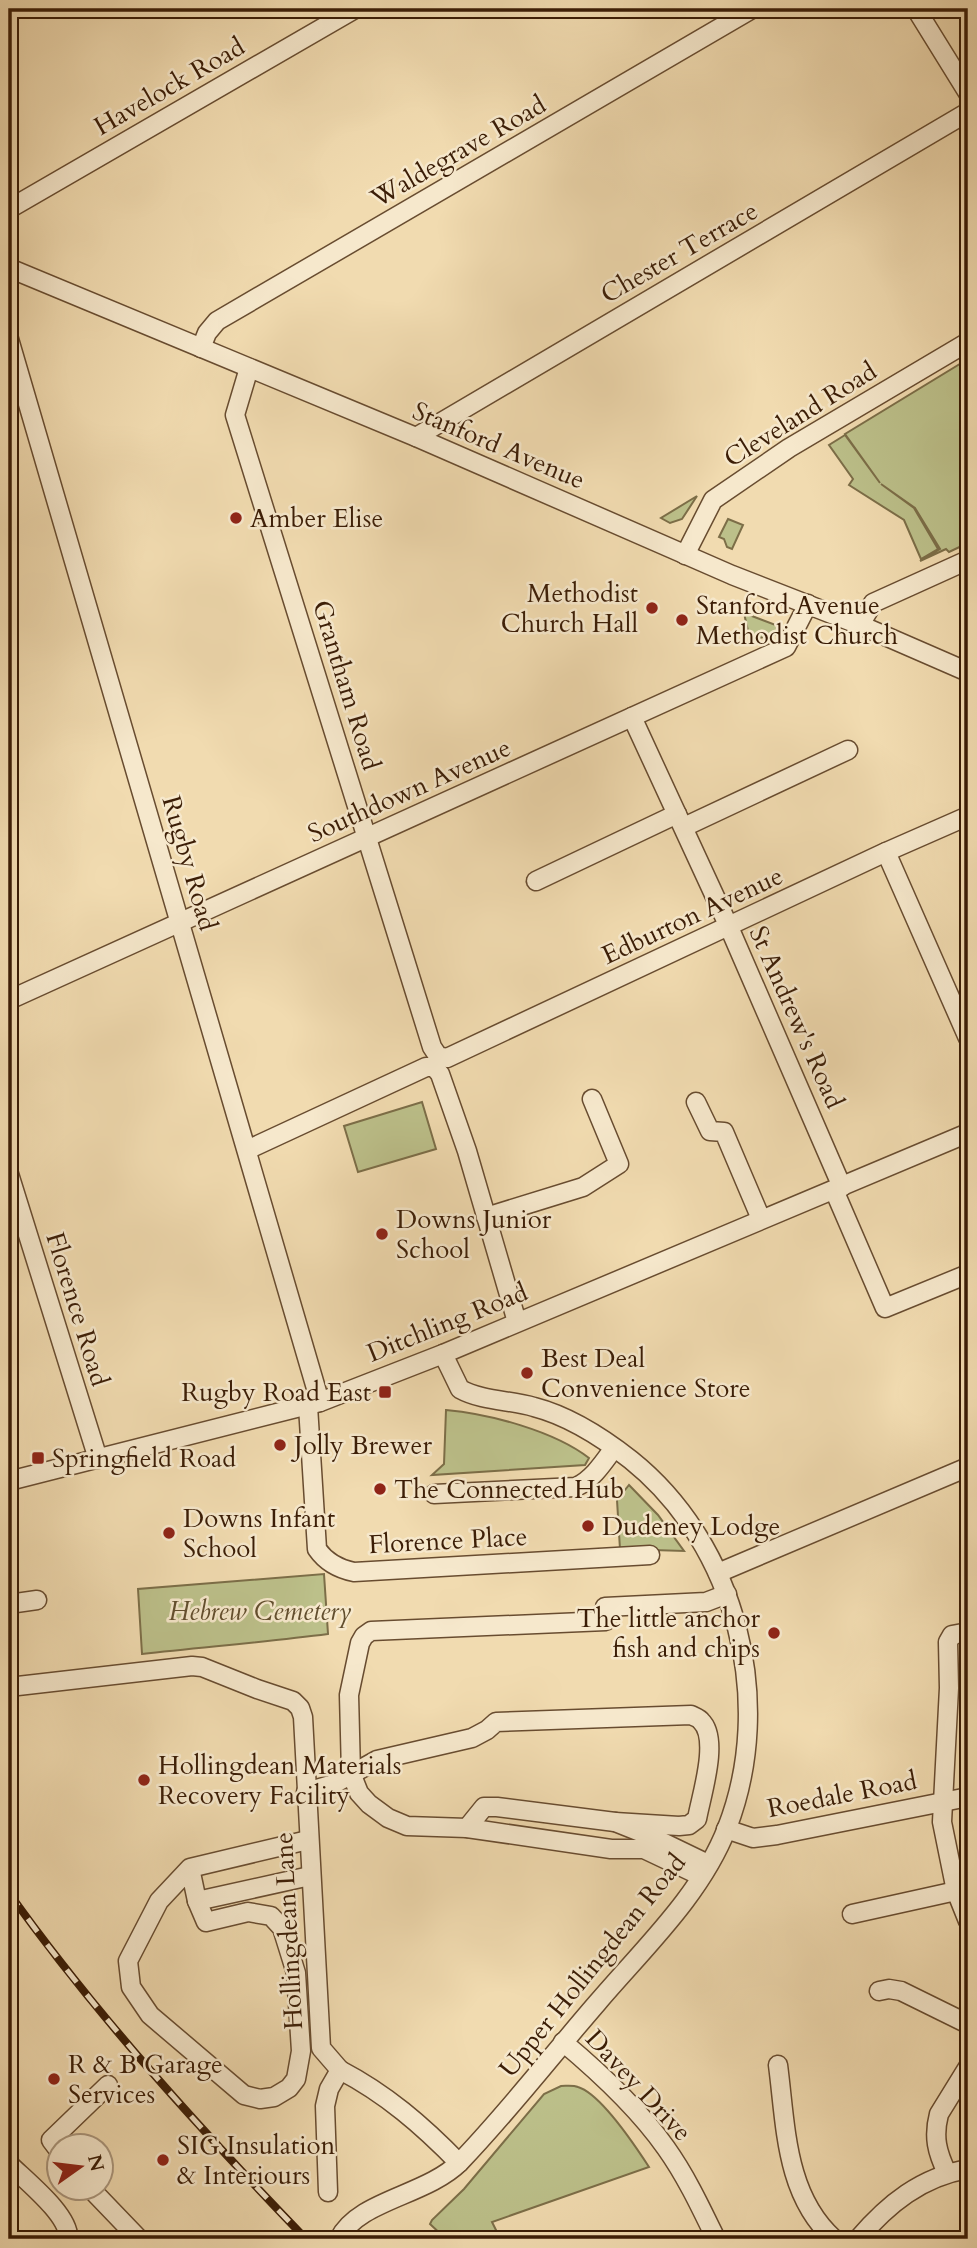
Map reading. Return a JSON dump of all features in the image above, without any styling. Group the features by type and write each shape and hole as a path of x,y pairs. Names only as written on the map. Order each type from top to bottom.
{"street":[{"name":"Havelock Road","path":"9,209 355,9"},
{"name":"Waldegrave Road","path":"201,348 207,333 218,321 752,9"},
{"path":"916,9 968,93"},
{"name":"Chester Terrace","path":"416,437 968,112"},
{"name":"Stanford Avenue","path":"10,273 416,437 685,555 860,625 968,672"},
{"name":"Rugby Road","path":"9,339 247,1150 314,1404"},
{"name":"Cleveland Road","path":"685,555 713,500 789,448 968,342"},
{"name":"Grantham Road","path":"249,368 235,415 517,1322"},
{"path":"860,625 873,603 968,559"},
{"name":"Southdown Avenue","path":"9,1000 786,647 808,604"},
{"name":"St Andrew's Road","path":"632,717 729,927 885,1308 968,1274"},
{"path":"536,881 848,750"},
{"name":"Edburton Avenue","path":"247,1150 968,816"},
{"path":"886,852 968,1038"},
{"path":"486,1217 583,1187 619,1164 592,1099"},
{"path":"696,1102 710,1131 724,1132 761,1219"},
{"name":"Ditchling Road","path":"9,1481 314,1404 443,1354 968,1133"},
{"name":"Florence Road","path":"9,1174 98,1459"},
{"name":"Upper Hollingdean Road","path":"339,2239 349,2222 432,2183 458,2163 521,2094 671,1917 704,1870 726,1829 743,1769 748,1719 742,1648 727,1594 718,1573 668,1495 633,1462 586,1430 552,1413 464,1391 457,1385 443,1354"},
{"name":"Florence Place","path":"314,1404 317,1549 337,1567 354,1572 650,1555"},
{"path":"434,1494 576,1487 594,1474 614,1448"},
{"path":"718,1573 968,1467"},
{"path":"704,1870 644,1849 611,1849 467,1828 417,1828 388,1818 359,1793 351,1773 349,1695 360,1643 364,1636 372,1631 606,1621 605,1607 706,1602 727,1594"},
{"path":"9,1604 37,1600"},
{"path":"968,1632 952,1635 948,1642 949,1688 942,1822 956,1891 968,1921"},
{"name":"Hollingdean Lane","path":"9,1687 192,1666 212,1670 293,1701 300,1708 303,1717 321,2048 340,2070"},
{"path":"306,1792 334,1784 377,1760 472,1738 496,1722 691,1715 702,1721 709,1739 709,1763 697,1819 689,1825 615,1822 484,1807 467,1828"},
{"name":"Roedale Road","path":"726,1829 753,1838 777,1835 968,1797"},
{"path":"615,1822 650,1836 704,1870"},
{"path":"190,1868 197,1901 206,1922 257,1912 271,1916 282,1927 296,1973 301,2059 293,2084 274,2098 253,2098 235,2088 150,2015 131,1987 128,1961 159,1901 190,1868 308,1840"},
{"path":"197,1901 310,1876"},
{"path":"852,1914 956,1891"},
{"path":"879,1992 889,1989 901,1991 968,2024"},
{"name":"Davey Drive","path":"563,2042 625,2101 665,2147 693,2193 716,2239"},
{"path":"778,2065 794,2176 808,2207 834,2239"},
{"path":"947,2173 938,2153 935,2131 939,2114 968,2067"},
{"path":"328,2192 325,2106 340,2070 371,2086 403,2109 458,2163"},
{"path":"59,2132 108,2085"},
{"path":"9,2164 63,2219 69,2237"},
{"path":"858,2239 900,2197 947,2173 968,2169"},
{"path":"103,2202 139,2239"}],"green space":[{"path":"968,359 968,543 949,552 946,549 920,561 940,549 915,508 881,484 914,508 938,549 921,559 904,520 849,485 853,479 829,445 845,435 880,483 845,434"},
{"path":"697,496 682,519 670,523 661,518"},
{"path":"728,519 743,525 732,549 719,537"},
{"path":"744,613 783,630 778,634 750,640"},
{"path":"422,1102 436,1149 358,1172 344,1126"},
{"path":"446,1410 482,1415 521,1425 575,1448 589,1458 585,1465 432,1475 444,1464"},
{"path":"629,1485 658,1515 684,1551 620,1549 617,1500"},
{"name":"Hebrew Cemetery","path":"324,1574 328,1634 142,1654 138,1589"},
{"path":"561,2086 578,2087 597,2100 617,2122 649,2167 492,2222 498,2234 495,2239 446,2239 430,2224 432,2220 464,2189 544,2094"}],"railway":[{"path":"9,1893 114,2028 306,2239"}],"place":[{"name":"Amber Elise","path":"236,518"},
{"name":"Methodist Church Hall","path":"652,608"},
{"name":"Stanford Avenue Methodist Church","path":"682,620"},
{"name":"Downs Junior School","path":"382,1234"},
{"name":"Best Deal Convenience Store","path":"527,1373"},
{"name":"Rugby Road East","path":"385,1392"},
{"name":"Jolly Brewer","path":"280,1445"},
{"name":"Springfield Road","path":"38,1458"},
{"name":"The Connected Hub","path":"380,1489"},
{"name":"Dudeney Lodge","path":"588,1526"},
{"name":"Downs Infant School","path":"169,1533"},
{"name":"The little anchor fish and chips","path":"774,1633"},
{"name":"Hollingdean Materials Recovery Facility","path":"144,1780"},
{"name":"R & B Garage Services","path":"54,2079"},
{"name":"SIG Insulation & Interiours","path":"163,2160"}]}
